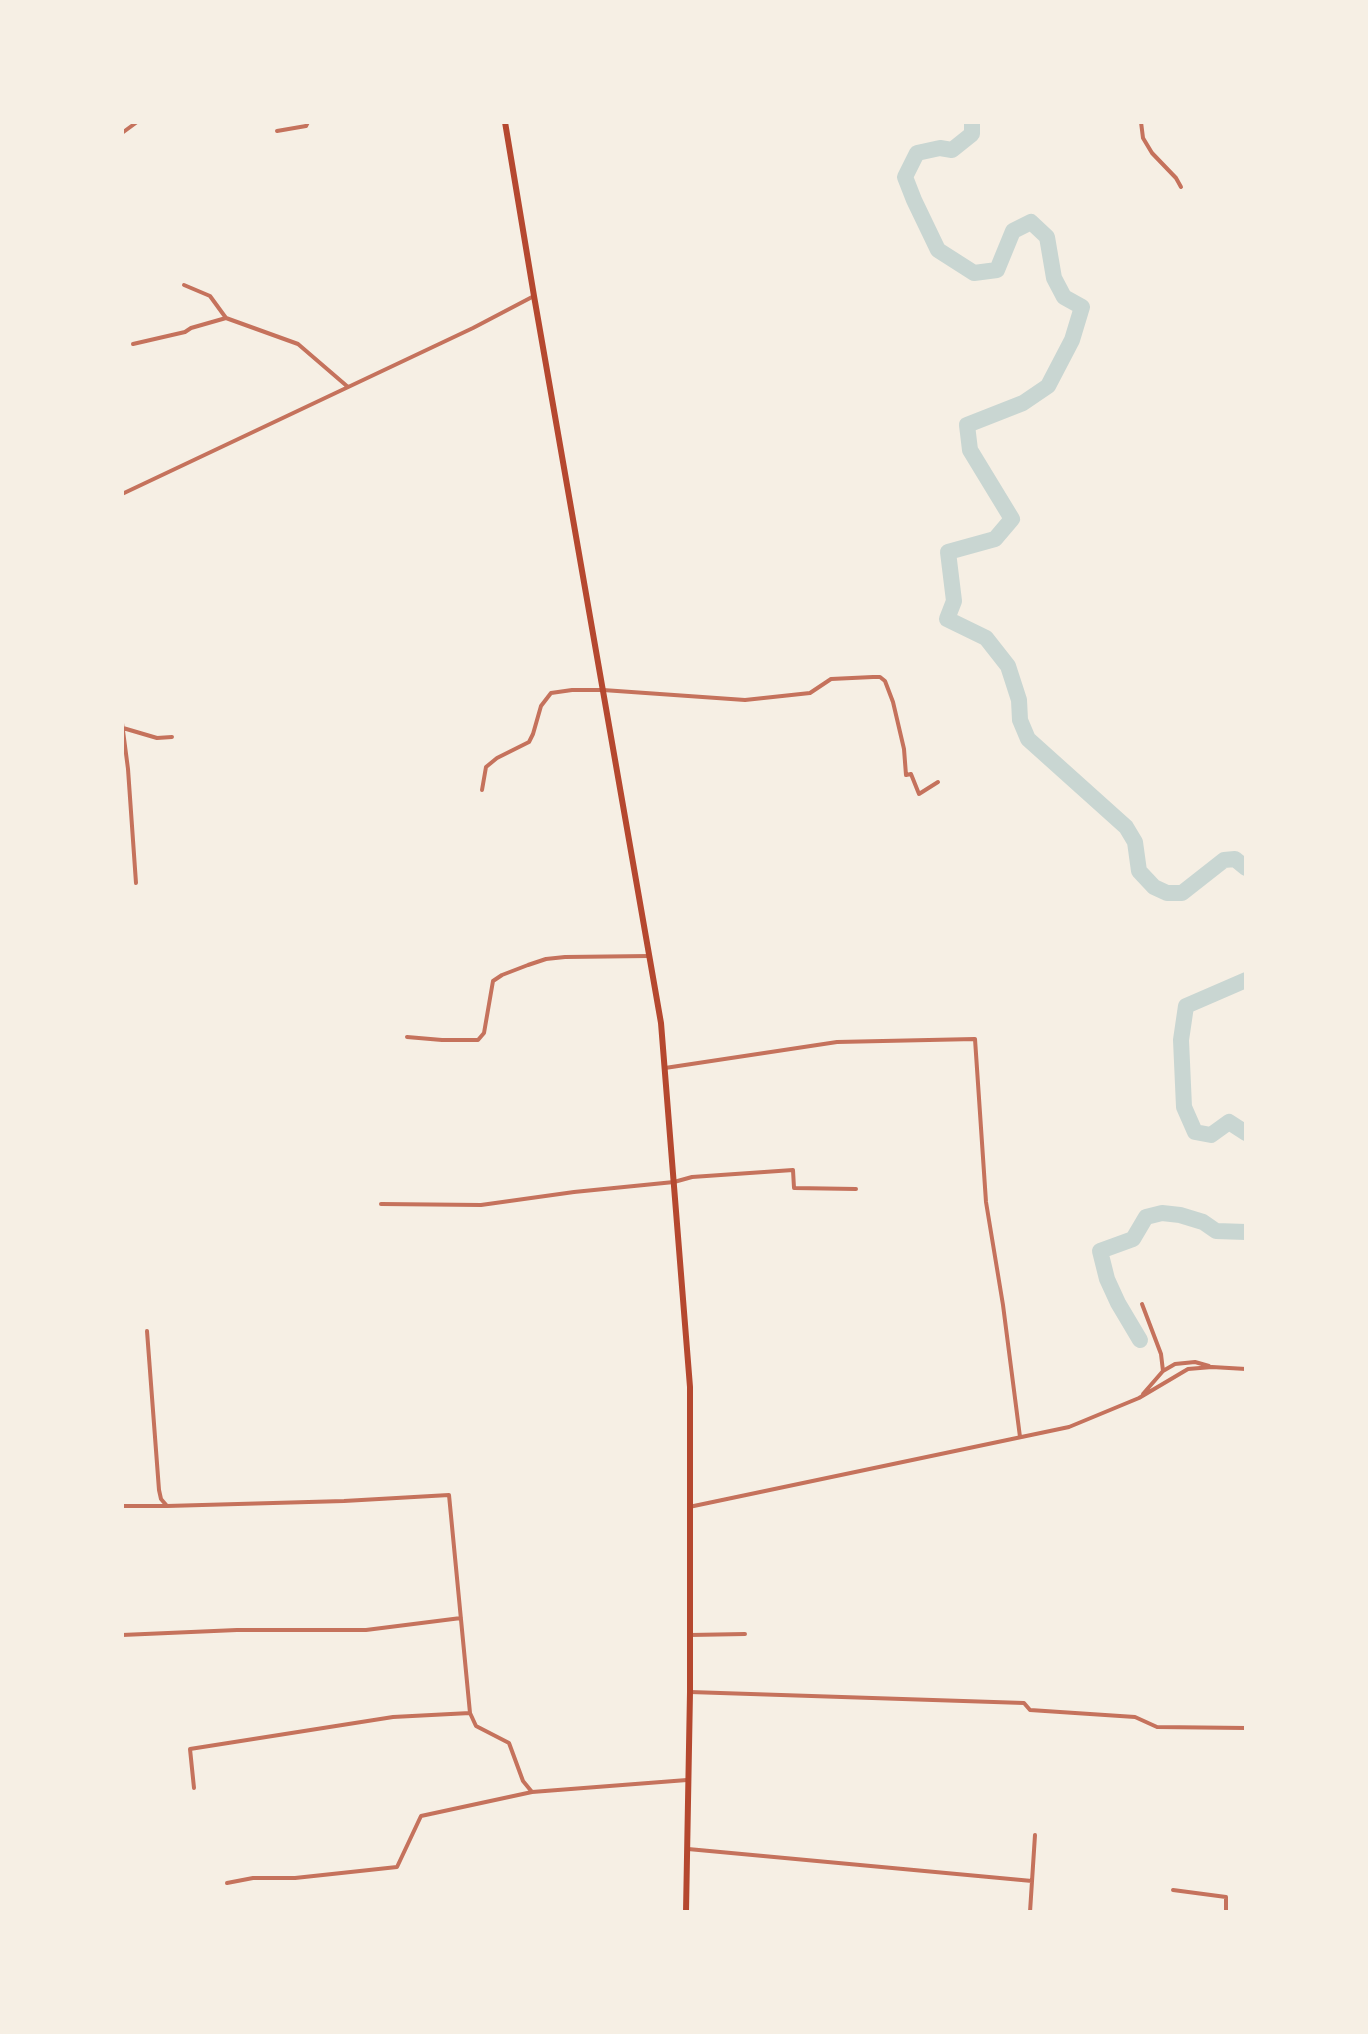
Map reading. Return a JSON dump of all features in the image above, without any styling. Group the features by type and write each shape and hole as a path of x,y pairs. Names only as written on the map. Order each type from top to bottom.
{"main road":[{"path":"505,122 661,1023 690,1387 686,1912"}],"street":[{"path":"122,133 137,122"},
{"path":"277,131 306,126 308,122"},
{"path":"1141,122 1143,138 1152,153 1181,187"},
{"path":"184,285 210,296 226,318 298,344 348,387"},
{"path":"122,494 473,328 534,296"},
{"path":"133,344 185,332 226,318"},
{"path":"482,790 486,767 529,742 541,706 551,693 603,690 745,700 810,693 831,679 880,677 885,681 893,702 904,749 906,775 911,774 919,794 938,782"},
{"path":"136,883 122,726 157,738 172,737"},
{"path":"407,1037 478,1040 484,1033 493,981 546,959 650,956"},
{"path":"665,1068 837,1042 975,1039 986,1202 1020,1437"},
{"path":"381,1204 481,1205 674,1182 692,1177 793,1170 794,1188 856,1189"},
{"path":"1142,1304 1158,1345 1163,1371"},
{"path":"147,1331 159,1490 167,1506"},
{"path":"1139,1398 1163,1371 1175,1364 1195,1362 1212,1367"},
{"path":"689,1507 1069,1427 1139,1398 1188,1369 1246,1369"},
{"path":"122,1506 344,1501 449,1495 470,1713 476,1726 509,1743 523,1781 532,1792"},
{"path":"122,1635 237,1630 366,1630 461,1618"},
{"path":"690,1635 745,1634"},
{"path":"690,1692 1024,1703 1030,1710 1135,1717 1157,1727 1246,1728"},
{"path":"194,1788 190,1749 393,1717 470,1713"},
{"path":"227,1883 253,1878 295,1878 397,1867 421,1816 532,1792 687,1780"},
{"path":"1030,1912 1035,1835"},
{"path":"686,1849 1032,1881"},
{"path":"1173,1890 1226,1897 1226,1912"}],"waterway":[{"path":"972,122 972,134 952,150 940,148 917,153 905,177 938,250 974,273 997,270 1013,231 1031,222 1047,237 1054,278 1064,297 1082,307 1072,340 1048,386 1023,403 967,425 970,450 1012,519 995,539 948,552 954,601 947,619 986,638 1008,666 1019,700 1020,720 1028,739 1126,827 1135,842 1139,871 1154,887 1167,893 1182,893 1224,860 1235,859 1246,868"},
{"path":"1246,980 1186,1006 1181,1040 1184,1107 1195,1132 1211,1135 1229,1122 1246,1133"},
{"path":"1140,1340 1107,1279 1100,1251 1133,1239 1146,1217 1162,1213 1203,1222 1216,1231 1246,1232"}]}
